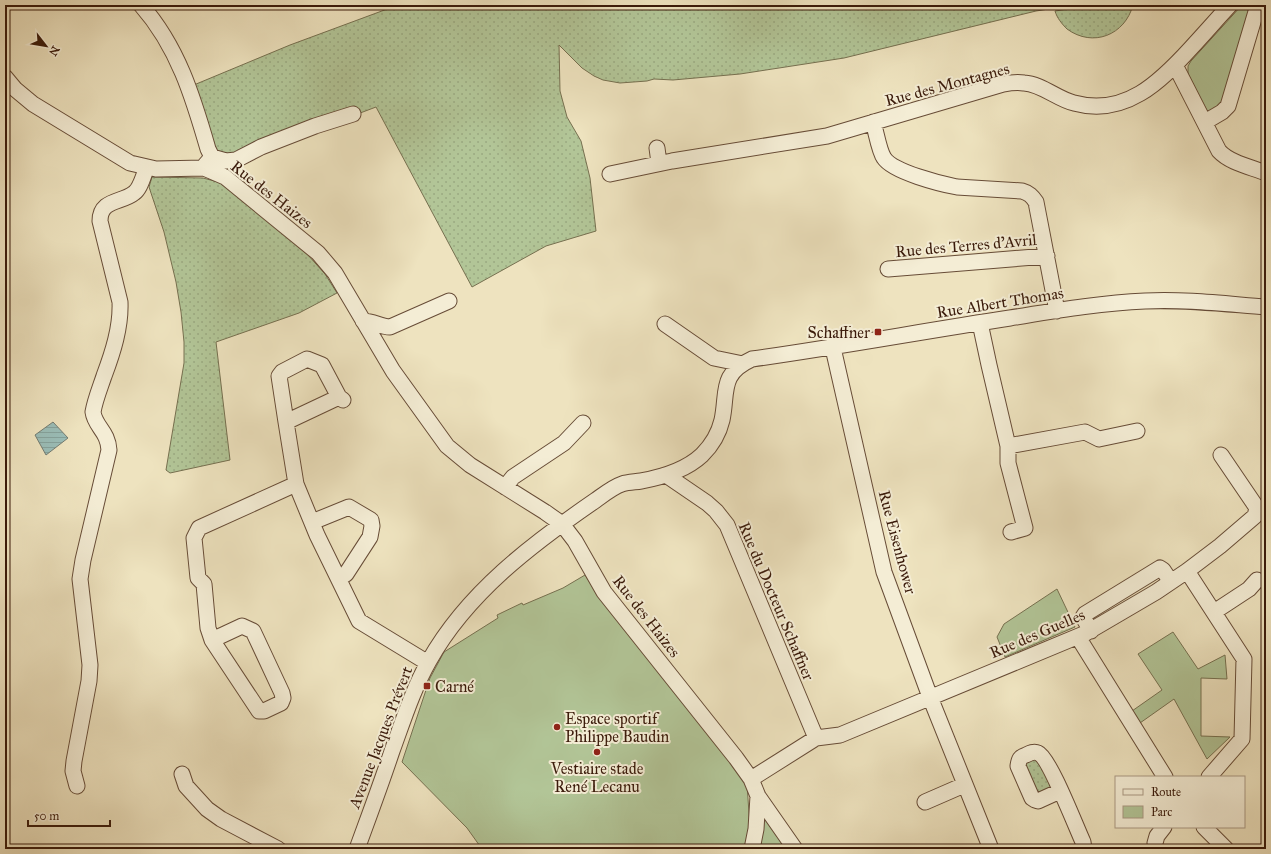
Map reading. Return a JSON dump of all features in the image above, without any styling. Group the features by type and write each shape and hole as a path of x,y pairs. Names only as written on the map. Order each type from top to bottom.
{"street":[{"path":"141,5 157,26 176,58 192,96 208,149 208,163 236,160 261,147 315,126 353,114"},
{"name":"Rue des Montagnes","path":"610,174 659,163 827,136 1002,84 1032,84 1074,103 1096,106 1116,104 1136,96 1158,81 1175,65 1230,5"},
{"path":"1205,122 1222,112 1228,106 1258,5"},
{"path":"1175,65 1219,151 1224,156 1266,173"},
{"name":"Rue des Haizes","path":"5,77 15,89 44,111 130,163 147,168 208,163 217,173 234,184 318,253 335,273 393,371 448,446 470,465 562,524 575,541 604,592 736,758 751,779 758,796"},
{"path":"873,122 883,157 888,163 898,169 939,183 957,187 1000,189 1028,193 1036,202 1057,311"},
{"path":"657,148 659,163"},
{"path":"77,786 74,776 74,761 90,681 90,665 80,579 83,560 109,450 107,436 93,416 93,412 119,327 120,315 120,302 100,216 102,211 110,203 133,194 136,191 147,168"},
{"name":"Rue des Terres d'Avril","path":"888,269 1047,256"},
{"path":"363,321 370,321 384,327 390,327 449,301"},
{"name":"Rue Albert Thomas","path":"666,475 687,466 702,455 712,443 722,421 724,392 731,375 743,364 752,359 833,348 1057,311 1144,301 1179,301 1266,307"},
{"path":"980,323 1008,446 1008,463 1026,528 1011,532"},
{"path":"665,324 714,358 743,364"},
{"name":"Rue Eisenhower","path":"833,348 884,572 930,697 964,785 991,849"},
{"path":"714,358 726,386"},
{"path":"286,422 341,398 322,365 307,359 282,372 279,376 286,422 296,484 312,522 359,621 428,663"},
{"path":"505,487 513,477 564,443 583,423"},
{"path":"1008,446 1085,432 1099,439 1137,431"},
{"name":"Rue des Guelles","path":"751,779 816,738 840,735 1084,634 1171,582 1220,546 1255,516 1257,508 1221,455"},
{"path":"562,524 602,495 621,484 666,475"},
{"name":"Rue du Docteur Schaffner","path":"666,475 707,503 716,511 727,525 816,738"},
{"path":"212,640 242,626 253,631 282,693 283,698 281,703 264,711 259,711 212,640 208,628 204,584 198,578 194,538 199,528 296,484"},
{"path":"312,522 349,507 371,520 372,526 370,537 346,574 339,578"},
{"name":"Avenue Jacques Prévert","path":"358,849 406,710 428,663 446,634 462,613 491,582 562,524"},
{"path":"1187,570 1244,659 1242,739 1210,776"},
{"path":"1214,612 1249,589 1257,580"},
{"path":"1084,634 1164,776"},
{"path":"182,774 186,786 213,814 278,849"},
{"path":"925,802 964,785"},
{"path":"1060,791 1083,842 1084,849"},
{"path":"752,849 756,829 758,796"},
{"path":"758,796 795,849"},
{"path":"1155,843 1157,836 1163,828"},
{"path":"1205,828 1226,849"}],"green space":[{"path":"398,5 1074,5 1036,11 844,58 740,74 673,80 654,79 620,83 603,80 582,68 559,45 560,91 567,117 581,141 590,178 596,231 546,246 472,287 376,107 236,160 212,157 189,87 290,45"},
{"path":"1099,5 1133,5 1123,24 1115,31 1097,38 1077,35 1067,29 1060,21 1055,11"},
{"path":"1242,5 1253,5 1224,106 1211,112 1207,111 1188,74 1188,66"},
{"path":"152,177 203,178 218,182 232,190 307,254 325,274 337,293 299,313 216,342 230,460 170,473 166,470 184,363 184,342 176,282 164,232 149,187"},
{"name":"Espace sportif Philippe Baudin","path":"585,575 600,598 747,784 750,828 746,849 482,849 467,828 402,762 430,678 444,652 498,618 497,615 522,603 523,605 563,588"},
{"path":"1057,589 1075,627 1005,657 997,637 1004,624"},
{"path":"1173,632 1198,669 1225,655 1227,679 1201,678 1201,736 1230,737 1207,759 1174,699 1140,723 1132,711 1162,690 1138,654"},
{"path":"1034,757 1054,787 1037,794 1023,765"},
{"path":"761,812 787,849 755,849"}],"water":[{"path":"53,422 68,438 46,455 35,435"}],"place":[{"name":"Schaffner","path":"878,332"},
{"name":"Carné","path":"427,686"},
{"name":"Espace sportif Philippe Baudin","path":"557,727"},
{"name":"Vestiaire stade René Lecanu","path":"597,752"}]}
